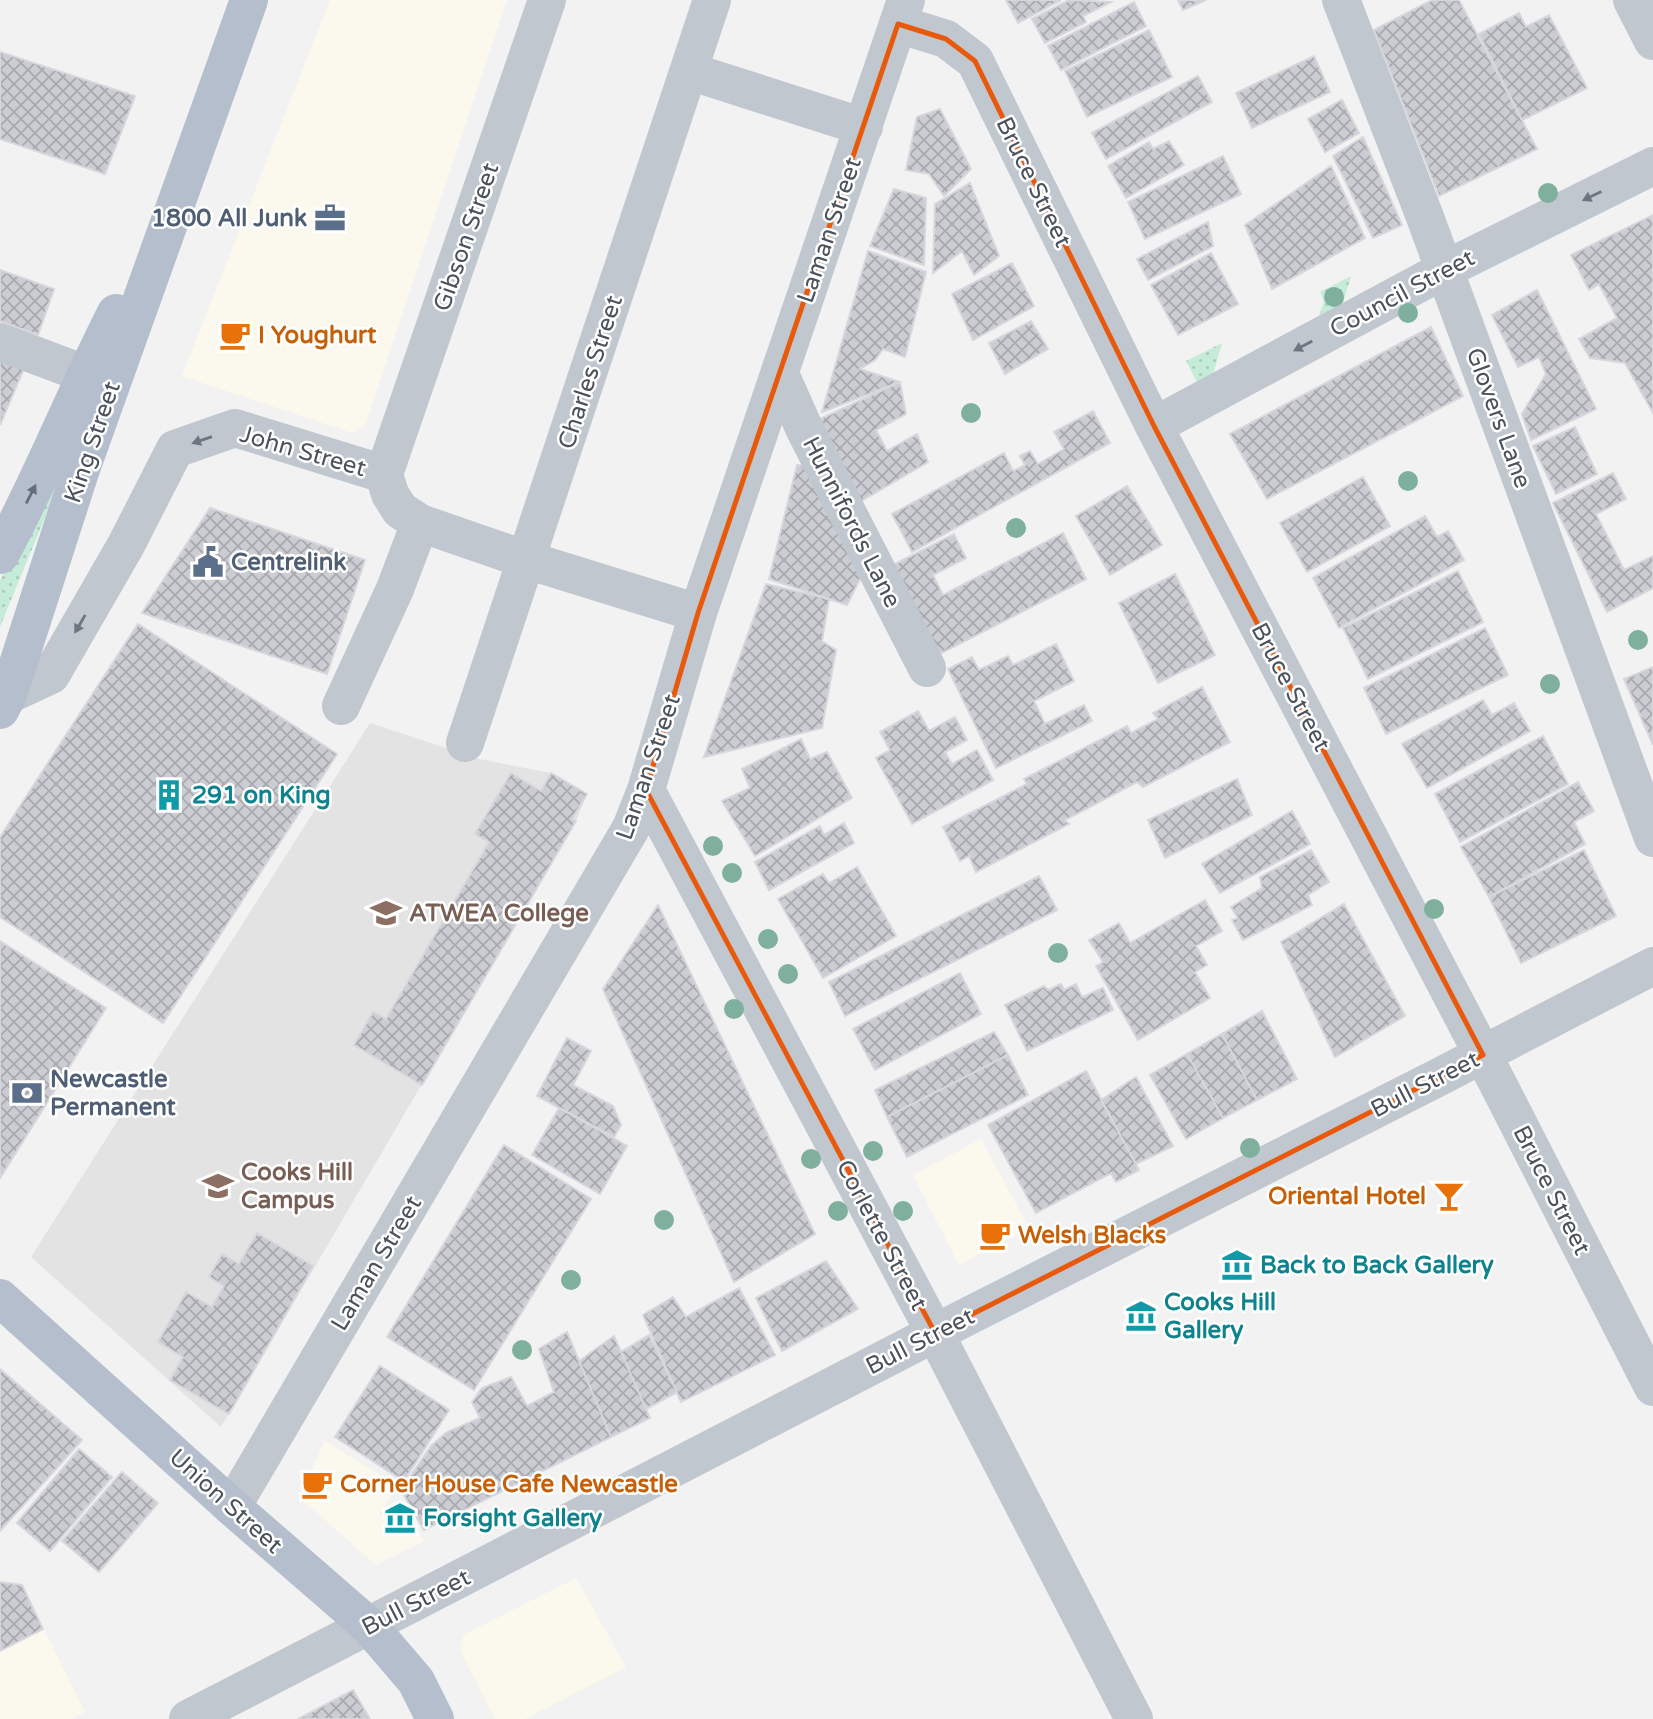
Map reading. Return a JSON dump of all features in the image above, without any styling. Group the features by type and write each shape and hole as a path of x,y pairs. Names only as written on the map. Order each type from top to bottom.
{"main road":[{"name":"King Street","path":"4,703 82,469 249,0"},
{"name":"King Street","path":"0,555 52,453 85,374 187,175"},
{"name":"Union Street","path":"0,1298 369,1626 416,1681 435,1719"}],"street":[{"name":"Gibson Street","path":"384,474 547,0"},
{"name":"Charles Street","path":"465,743 712,0"},
{"name":"Glovers Lane","path":"1341,0 1444,270 1653,838"},
{"path":"1632,0 1653,41"},
{"name":"Laman Street","path":"232,1507 631,828 646,790 698,613 902,12"},
{"name":"Bruce Street","path":"902,12 946,39 975,61 1154,426 1483,1055 1653,1387"},
{"path":"689,71 864,127"},
{"name":"Council Street","path":"1154,426 1444,270 1653,166"},
{"path":"0,342 85,374"},
{"name":"Hunnifords Lane","path":"780,374 805,430 927,668"},
{"name":"John Street","path":"4,703 51,675 126,545 175,449 235,428 384,474 390,494 400,510 420,523 444,533 698,613"},
{"path":"341,706 395,589 420,523"},
{"name":"Corlette Street","path":"646,790 935,1333 1134,1719"},
{"name":"Bull Street","path":"188,1719 1653,966"}],"highlighted area":[{"path":"898,24 946,39 975,61 1154,426 1483,1055 935,1333 646,790 698,613"}],"shaded area":[{"path":"330,0 507,0 365,426 353,433 182,376"},
{"path":"370,723 479,759 551,773 587,794 576,821 221,1427 31,1257"},
{"path":"981,1139 1029,1228 959,1265 913,1175"},
{"path":"325,1441 397,1485 378,1518 405,1505 424,1541 376,1565 299,1497"},
{"path":"576,1578 626,1667 525,1719 495,1719 460,1650 463,1635"},
{"path":"0,1582 22,1585 85,1712 72,1719 0,1719"}],"green space":[{"path":"1351,276 1341,310 1316,325 1324,301 1320,292"},
{"path":"1222,343 1212,378 1198,384 1186,361"},
{"path":"99,386 0,627 0,580"}],"building":[{"path":"1006,0 1061,0 1018,23"},
{"path":"1069,0 1111,2 1083,16 1086,22 1045,43 1032,19"},
{"path":"1178,0 1206,0 1183,10"},
{"path":"1432,0 1459,0 1537,149 1439,196 1374,30"},
{"path":"1134,2 1146,26 1061,70 1048,46"},
{"path":"1519,13 1526,27 1549,15 1587,88 1522,120 1479,34"},
{"path":"1149,30 1172,77 1087,117 1065,71"},
{"path":"0,52 135,96 105,174 0,139"},
{"path":"1314,56 1330,92 1252,128 1236,93"},
{"path":"1198,76 1212,102 1106,159 1092,133"},
{"path":"1342,100 1359,133 1325,152 1308,119"},
{"path":"940,109 971,169 944,196 929,174 906,170 917,117"},
{"path":"1363,137 1402,225 1373,238 1333,156"},
{"path":"1169,141 1184,165 1126,198 1108,166 1149,142 1153,149"},
{"path":"1223,156 1241,194 1145,239 1128,202"},
{"path":"1331,166 1365,238 1272,289 1245,225"},
{"path":"970,183 999,256 974,275 962,251 933,273 935,204"},
{"path":"894,189 926,198 924,265 870,246"},
{"path":"1653,215 1653,413 1625,363 1590,358 1579,339 1617,318 1599,284 1589,290 1571,255"},
{"path":"1208,222 1213,246 1148,280 1137,259"},
{"path":"868,251 926,272 905,357 883,349 875,360 860,369 900,382 822,412"},
{"path":"1211,253 1238,304 1178,335 1151,285"},
{"path":"1012,263 1034,306 973,340 952,294"},
{"path":"0,270 54,289 38,335 0,321"},
{"path":"1537,290 1596,409 1531,440 1522,414 1546,374 1539,357 1518,367 1492,315"},
{"path":"1031,321 1048,349 1005,374 989,343"},
{"path":"1431,327 1463,396 1267,499 1230,434"},
{"path":"0,357 25,366 0,425"},
{"path":"900,382 906,414 876,430 887,451 917,434 928,462 861,501 820,419"},
{"path":"1093,411 1110,443 912,552 892,514 1004,453 1013,471 1025,465 1020,456 1030,451 1038,464 1064,449 1054,432"},
{"path":"1575,427 1597,474 1556,494 1533,446"},
{"path":"797,465 810,466 864,571 847,605 769,579"},
{"path":"1613,473 1626,499 1596,514 1624,570 1653,556 1653,588 1607,612 1553,503"},
{"path":"1363,477 1390,526 1307,572 1280,523"},
{"path":"1127,486 1162,545 1110,575 1076,516"},
{"path":"210,508 365,560 327,674 142,613"},
{"path":"1425,516 1437,537 1448,531 1464,560 1339,628 1313,578"},
{"path":"1063,533 1086,579 934,657 889,567 954,534 966,558 933,575 943,595"},
{"path":"1458,571 1483,622 1368,679 1343,628"},
{"path":"1175,574 1215,655 1158,683 1119,603"},
{"path":"766,584 829,599 822,641 836,650 822,728 704,757"},
{"name":"291 on King","path":"138,624 337,754 163,1023 0,917 0,837"},
{"path":"1485,628 1508,675 1386,734 1364,688"},
{"path":"1056,644 1074,681 1034,701 1045,724 1084,705 1092,721 996,768 948,669 972,657 979,670 1008,656 1013,665"},
{"path":"1653,667 1653,745 1624,679"},
{"path":"1202,687 1230,742 1143,787 1137,782 1065,820 1069,824 976,872 969,856 960,861 943,827 1027,784 1024,779 1127,726 1131,733 1158,719 1153,713"},
{"path":"1483,700 1492,715 1514,703 1530,731 1427,788 1402,744"},
{"path":"918,711 929,731 955,717 967,740 945,752 952,764 977,750 993,780 912,824 876,758 890,750 880,732"},
{"path":"1543,736 1568,784 1460,842 1435,794"},
{"path":"801,739 810,759 827,752 852,798 755,856 722,801 750,788 742,769"},
{"path":"511,773 541,791 551,773 587,794 572,819 576,821 422,1085 354,1045 373,1012 386,1019 489,842 475,834"},
{"path":"1237,779 1252,815 1165,858 1148,820"},
{"path":"1578,782 1594,811 1574,822 1585,844 1489,897 1461,847"},
{"path":"1292,811 1310,844 1220,893 1202,864"},
{"path":"844,823 854,843 769,890 755,862 820,826 824,835"},
{"path":"1311,850 1329,882 1308,895 1312,905 1243,940 1232,920 1238,918 1231,907 1262,888 1260,877"},
{"path":"1584,850 1616,916 1521,963 1489,897"},
{"path":"857,867 896,936 823,978 778,899 823,874 829,883"},
{"path":"1039,876 1057,910 845,1016 829,982"},
{"path":"1205,900 1222,931 1196,946 1207,965 1195,972 1210,998 1138,1040 1096,966 1103,962 1089,940 1119,923 1130,943"},
{"path":"1344,904 1405,1016 1335,1057 1281,942"},
{"path":"658,905 815,1234 734,1282 603,989"},
{"name":"Newcastle Permanent","path":"0,941 106,1008 0,1178"},
{"path":"960,973 981,1014 875,1070 853,1029"},
{"path":"1061,984 1064,990 1076,984 1082,997 1103,988 1113,1010 1027,1051 1005,1005 1044,986 1048,990"},
{"path":"1262,1011 1297,1079 1257,1100 1222,1034"},
{"path":"994,1032 1008,1055 887,1117 875,1090"},
{"path":"1222,1034 1257,1100 1223,1118 1187,1054"},
{"path":"567,1038 591,1051 573,1085 613,1106 621,1125 614,1137 537,1096"},
{"path":"1187,1054 1223,1118 1186,1139 1150,1075"},
{"path":"1008,1055 1028,1095 907,1157 887,1117"},
{"path":"1086,1071 1139,1170 1116,1182 1111,1173 1036,1213 988,1125"},
{"path":"1136,1077 1173,1146 1136,1164 1101,1100"},
{"path":"559,1108 627,1146 600,1194 532,1155"},
{"path":"504,1145 591,1199 474,1390 387,1337"},
{"path":"257,1233 313,1266 229,1414 170,1380 183,1357 158,1342 186,1292 212,1307 224,1286 209,1277 222,1254 239,1264"},
{"path":"826,1261 858,1309 782,1351 756,1298"},
{"path":"739,1288 775,1355 681,1402 643,1315 673,1297 686,1317"},
{"path":"567,1332 611,1437 424,1530 401,1490 431,1446 447,1432 480,1418 472,1402 482,1388 511,1377 527,1406 554,1392 539,1349"},
{"path":"649,1335 677,1392 646,1409 621,1352"},
{"path":"614,1336 650,1418 611,1437 579,1361"},
{"path":"380,1366 449,1410 404,1481 335,1437"},
{"path":"0,1369 82,1440 0,1531"},
{"path":"79,1449 112,1477 50,1551 17,1523"},
{"path":"122,1472 158,1503 99,1572 62,1541"},
{"path":"0,1582 22,1585 43,1629 0,1651"},
{"path":"353,1690 370,1719 298,1719"}],"place":[{"name":"1800 All Junk","path":"330,218"},
{"name":"I Youghurt","path":"235,335"},
{"name":"Centrelink","path":"208,562"},
{"name":"291 on King","path":"169,795"},
{"name":"ATWEA College","path":"386,913"},
{"name":"Newcastle Permanent","path":"27,1093"},
{"name":"Cooks Hill Campus","path":"218,1186"},
{"name":"Oriental Hotel","path":"1449,1196"},
{"name":"Welsh Blacks","path":"995,1235"},
{"name":"Back to Back Gallery","path":"1237,1265"},
{"name":"Cooks Hill Gallery","path":"1141,1316"},
{"name":"Corner House Cafe Newcastle","path":"317,1484"},
{"name":"Forsight Gallery","path":"400,1518"}]}
